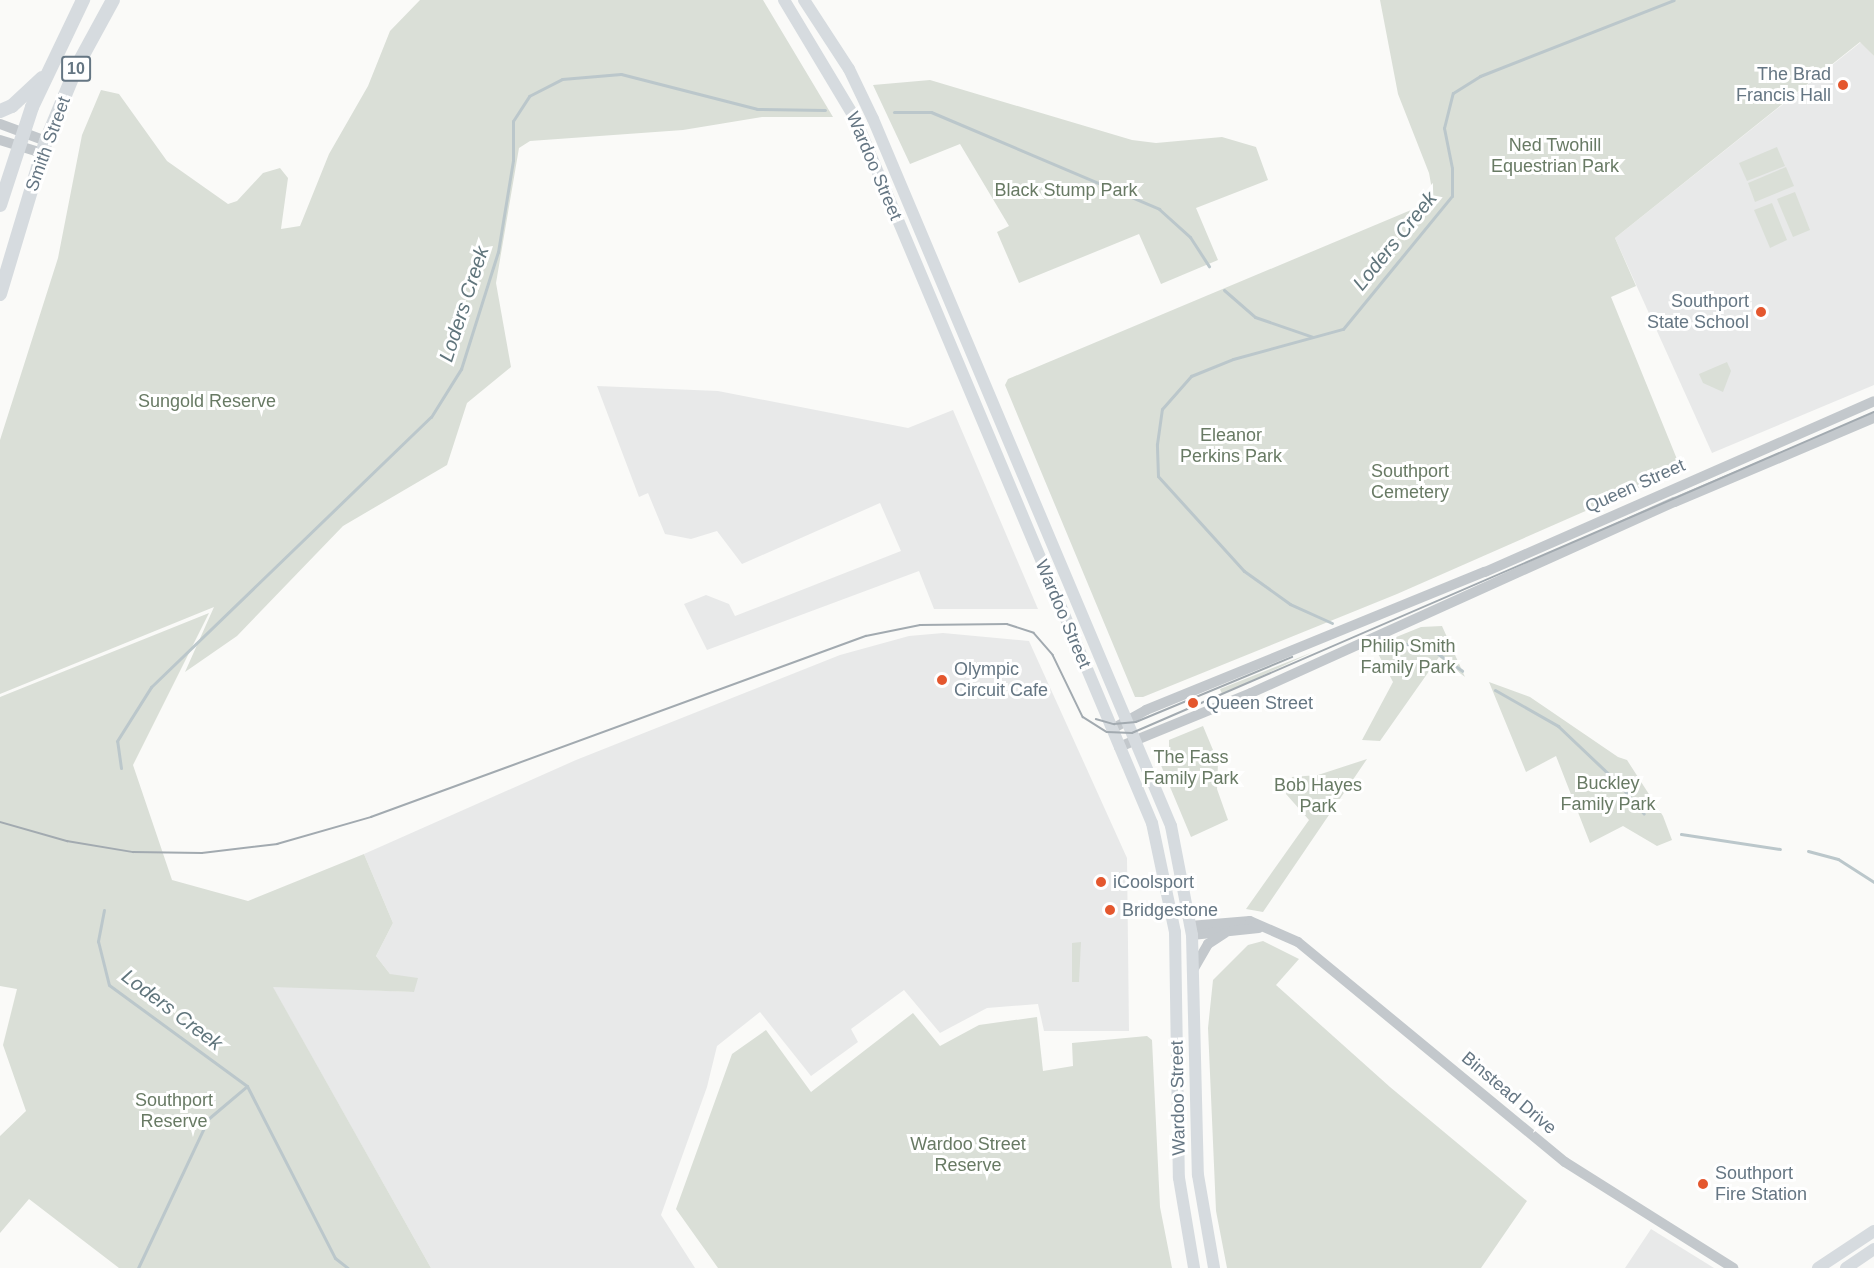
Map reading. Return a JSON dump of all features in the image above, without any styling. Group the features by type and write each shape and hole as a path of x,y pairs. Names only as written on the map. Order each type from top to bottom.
{"highway":[{"name":"Smith Street","path":"0,205 3,181 44,76 83,0"},
{"name":"Smith Street","path":"0,294 44,147 77,66 113,0"},
{"path":"0,111 12,106 44,76"}],"main road":[{"name":"Wardoo Street","path":"784,0 855,118 1152,823 1175,932 1179,1178 1194,1268"},
{"name":"Wardoo Street","path":"804,0 867,105 1171,826 1191,931 1198,1175 1214,1268"},
{"path":"1175,932 1191,931"},
{"path":"1818,1268 1874,1231"},
{"path":"1846,1268 1874,1249"}],"street":[{"path":"0,124 20,139 44,147"},
{"path":"0,140 20,139"},
{"name":"Queen Street","path":"1112,729 1126,719 1485,572 1874,401"},
{"name":"Queen Street","path":"1119,747 1874,418"},
{"name":"Binstead Drive","path":"1191,931 1256,922 1315,954 1565,1162 1733,1268"},
{"name":"Binstead Drive","path":"1193,971 1210,941 1243,929"},
{"name":"Binstead Drive","path":"1191,931 1274,930"}],"shaded area":[{"name":"Southport State School","path":"1861,42 1874,56 1874,385 1712,453 1615,238"},
{"path":"597,386 718,391 908,428 953,410 1038,609 934,609 919,571 707,650 684,604 706,595 729,604 735,616 901,551 880,503 742,564 717,531 691,539 665,534 648,493 639,497"},
{"path":"943,633 1029,641 1127,858 1129,1031 1044,1031 1038,1004 987,1008 940,1033 904,990 851,1029 858,1042 811,1076 760,1012 717,1046 707,1087 661,1215 695,1268 431,1268 272,986 414,992 390,974 376,956 393,923 364,854 576,760 840,655 909,636"},
{"path":"1651,1229 1714,1268 1625,1268"}],"green space":[{"name":"Sungold Reserve","path":"420,0 763,0 833,117 762,117 683,130 530,141 519,148 496,283 511,367 467,403 447,465 343,526 237,636 185,672 214,607 0,694 0,440 58,258 82,135 101,90 119,94 167,161 228,204 237,201 263,173 280,168 288,178 281,229 300,226 329,154 368,86 390,31"},
{"path":"1380,0 1874,0 1874,56 1860,42 1615,238 1636,286 1611,297 1681,469 1397,594 1143,697 1135,697 1005,385 1008,379 1423,205 1433,195 1429,173 1398,94"},
{"name":"Black Stump Park","path":"930,80 1132,140 1156,143 1222,137 1256,147 1268,180 1196,208 1218,260 1161,284 1139,234 1019,283 997,232 1009,226 960,144 910,164 873,85"},
{"path":"1777,147 1785,166 1747,181 1739,163"},
{"path":"1786,167 1794,186 1755,202 1748,183"},
{"path":"1795,192 1810,230 1793,237 1777,199"},
{"path":"1772,203 1787,240 1770,248 1754,210"},
{"path":"1727,362 1731,371 1723,392 1703,383 1699,374"},
{"name":"Southport Reserve","path":"209,613 133,765 172,880 248,901 364,854 393,923 376,956 390,974 418,978 414,992 273,987 431,1268 119,1268 29,1199 0,1233 0,1136 26,1111 3,1045 17,989 0,986 0,697"},
{"name":"Philip Smith Family Park","path":"1442,626 1465,677 1439,657 1380,741 1362,740 1393,682 1374,646 1421,627"},
{"path":"1313,652 1240,686 1222,694 1220,689"},
{"name":"Buckley Family Park","path":"1489,682 1530,697 1618,757 1627,760 1663,816 1672,840 1657,846 1623,826 1590,843 1556,756 1526,772"},
{"name":"The Fass Family Park","path":"1203,726 1218,762 1217,789 1228,820 1191,837 1160,763 1165,750 1169,750 1169,740"},
{"name":"Bob Hayes Park","path":"1367,759 1263,912 1246,909 1309,820 1286,794 1292,777 1318,775"},
{"path":"1263,941 1299,959 1276,985 1390,1087 1527,1201 1481,1268 1227,1268 1216,1211 1208,1028 1213,980 1248,945"},
{"path":"1081,942 1079,982 1072,982 1072,943"},
{"name":"Wardoo Street Reserve","path":"913,1013 940,1046 979,1025 1037,1017 1043,1071 1073,1066 1072,1043 1147,1036 1152,1040 1160,1207 1172,1268 718,1268 676,1209 732,1054 766,1030 811,1092"}],"waterway":[{"name":"Loders Creek","path":"1332,623 1290,604 1244,571 1158,476 1157,444 1162,409 1191,376 1233,359 1343,329 1452,196 1452,168 1444,128 1453,93 1480,76 1674,0"},
{"name":"Loders Creek","path":"121,768 117,741 151,687 431,417 461,369 498,252 513,160 513,121 529,96 562,79 621,74 757,109 825,110"},
{"name":"Loders Creek","path":"894,112 931,112 1159,209 1190,237 1209,266"},
{"name":"Loders Creek","path":"1224,290 1255,317 1313,337"},
{"path":"1392,641 1431,649 1462,671"},
{"path":"1495,690 1558,726 1618,783 1644,814"},
{"path":"1681,834 1780,849"},
{"path":"1808,851 1838,859 1874,882"},
{"name":"Loders Creek","path":"104,910 98,941 109,985 247,1086 335,1258 348,1268"},
{"name":"Loders Creek","path":"138,1268 208,1119 247,1086"}],"tram line":[{"path":"0,822 67,841 133,852 202,853 277,844 371,817 866,636 920,625 1007,624 1034,633 1053,655 1083,717 1107,732 1132,733 1874,412"},
{"path":"1096,719 1114,724 1136,722 1292,657"}],"place":[{"name":"The Brad Francis Hall","path":"1843,85"},
{"name":"Southport State School","path":"1761,312"},
{"name":"Olympic Circuit Cafe","path":"942,680"},
{"name":"Queen Street","path":"1193,703"},
{"name":"iCoolsport","path":"1101,882"},
{"name":"Bridgestone","path":"1110,910"},
{"name":"Southport Fire Station","path":"1703,1184"}],"park label":[{"name":"Ned Twohill Equestrian Park","path":"1555,156"},
{"name":"Eleanor Perkins Park","path":"1231,446"},
{"name":"Southport Cemetery","path":"1410,482"}]}
